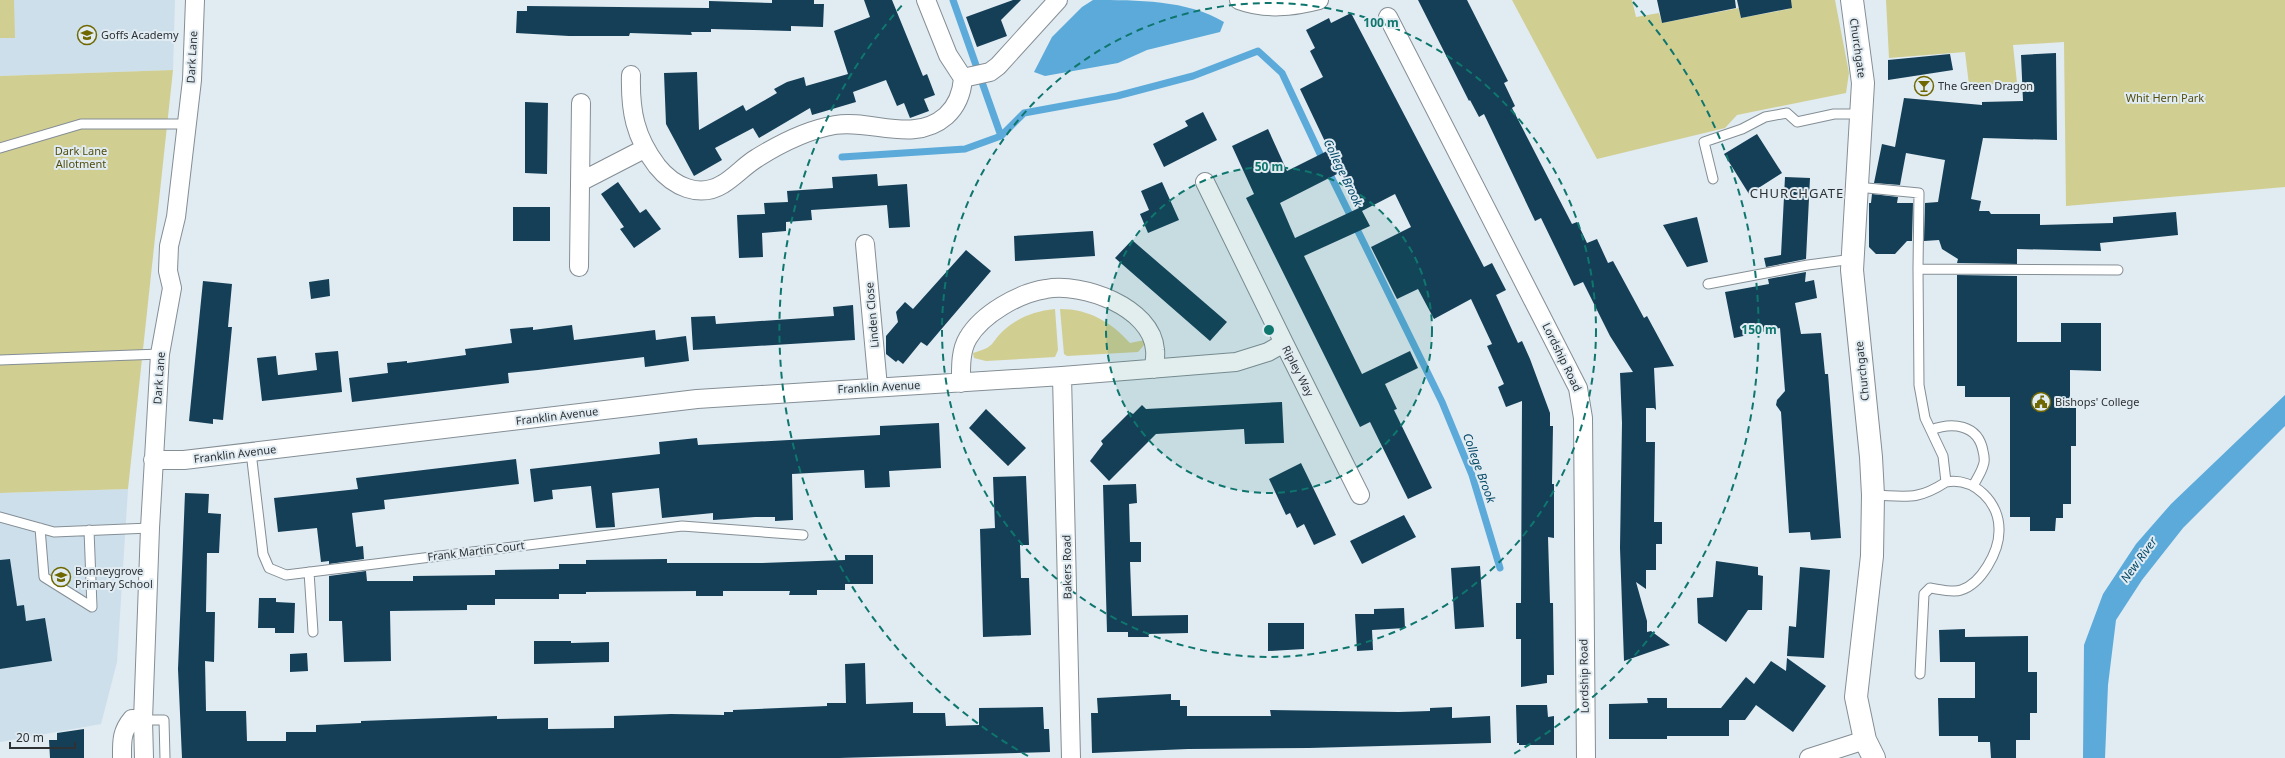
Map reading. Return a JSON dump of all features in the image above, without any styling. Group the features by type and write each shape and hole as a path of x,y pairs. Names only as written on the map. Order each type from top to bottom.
{"street":[{"name":"Dark Lane","path":"144,758 143,720 150,528 160,354 172,288 168,271 169,246 176,217 192,80 195,0"},
{"path":"926,0 948,55 973,76"},
{"path":"631,75 635,123 644,149 661,170 681,186 698,190 712,189 723,184 755,159 778,146 825,127 855,124 912,130 930,126 941,120 955,106 962,88 973,76 998,66 1058,0"},
{"path":"1239,0 1252,5 1288,7 1319,0"},
{"name":"Churchgate","path":"1852,0 1863,83 1852,270 1871,457 1872,495 1872,556 1856,697 1869,749"},
{"name":"Lordship Road","path":"1388,17 1578,388 1583,418 1586,758"},
{"path":"579,267 581,103"},
{"path":"580,182 644,149"},
{"name":"Ripley Way","path":"1206,182 1360,495"},
{"name":"Linden Close","path":"865,244 878,387"},
{"path":"961,383 962,359 968,338 999,307 1029,293 1046,288 1076,288 1118,303 1129,311 1138,319 1152,340 1155,350 1154,369"},
{"name":"Franklin Avenue","path":"153,460 184,460 697,399 961,383 1236,362 1268,352 1284,343"},
{"name":"Bakers Road","path":"1062,376 1070,758"},
{"path":"122,758 122,735 127,725 132,719 143,720"},
{"path":"1809,758 1869,749"}],"lane":[{"path":"1713,178 1704,142 1742,129 1765,117 1787,112 1797,122 1834,114 1862,114"},
{"path":"0,148 81,124 186,124"},
{"path":"1857,187 1919,194 1919,385 1925,418 1943,456 1946,482"},
{"path":"1708,284 1808,265 1853,259"},
{"path":"1918,270 2118,270"},
{"path":"0,360 160,354"},
{"path":"1931,430 1943,425 1954,424 1963,426 1976,436 1982,445 1984,461 1973,486"},
{"name":"Frank Martin Court","path":"251,452 263,554 267,564 274,571 286,575 682,526 803,535"},
{"path":"1872,495 1919,496 1927,494 1946,482 1956,480 1973,486 1986,495 1993,506 1999,531 1996,548 1979,577 1960,591 1930,588 1924,594 1920,674"},
{"path":"0,517 54,532 150,528"},
{"path":"40,528 44,577 92,607 89,530"},
{"path":"309,572 313,632"},
{"path":"143,720 164,720 164,758"}],"shaded area":[{"name":"Goffs Academy","path":"0,0 175,0 173,70 0,76"},
{"name":"Bonneygrove Primary School","path":"128,489 117,662 101,724 0,742 0,493"}],"green space":[{"path":"0,0 14,0 15,38 0,38"},
{"path":"1512,0 1632,0 1636,17 1659,13 1662,23 1739,8 1741,18 1789,9 1787,0 1835,0 1849,73 1846,93 1737,115 1725,128 1597,159"},
{"name":"Whit Hern Park","path":"1886,0 2285,0 2285,187 2066,206 2064,42 2013,45 2017,83 1969,85 1965,52 1889,58"},
{"name":"Dark Lane Allotment","path":"173,70 128,489 0,493 0,76"},
{"path":"1055,309 1058,350 1055,357 986,361 974,358 973,353 981,351 992,344 1004,330 1021,318 1041,311"},
{"path":"1060,309 1080,311 1090,314 1107,323 1130,343 1145,340 1145,344 1138,352 1067,356 1064,354"}],"water":[{"path":"1093,0 1144,1 1178,5 1194,9 1224,22 1220,32 1147,50 1118,63 1045,76 1034,72 1052,37 1082,7"},
{"name":"New River","path":"2285,395 2285,426 2183,528 2142,580 2116,620 2108,685 2105,758 2083,758 2084,645 2103,594 2136,544 2171,504"}],"building":[{"path":"772,0 814,0 814,4 824,4 823,27 791,26 791,31 711,29 711,32 691,32 692,35 630,33 629,36 569,36 516,33 517,11 527,11 527,6 709,8 709,1 772,3"},
{"path":"864,0 892,0 923,76 927,74 935,95 924,99 929,111 910,118 904,103 897,106 886,80 853,92 856,102 812,115 810,108 759,138 753,128 715,148 722,160 694,176 666,124 664,73 697,72 699,130 743,105 746,111 777,93 774,89 787,82 804,77 806,86 848,74 834,31 870,17"},
{"path":"1013,0 1021,0 1001,20 1007,36 977,47 966,17"},
{"path":"1418,0 1467,0 1508,81 1504,83 1515,106 1512,108 1572,224 1577,222 1587,243 1597,239 1608,263 1613,261 1644,318 1647,316 1674,366 1654,368 1656,410 1654,408 1646,408 1646,442 1655,442 1654,522 1662,522 1662,544 1656,544 1656,570 1646,570 1646,589 1636,582 1647,621 1647,632 1651,631 1670,645 1624,661 1620,548 1622,423 1620,373 1633,372 1610,336 1583,282 1574,286 1541,218 1535,221 1484,114 1479,117 1470,100 1469,101"},
{"path":"1657,0 1735,0 1736,8 1662,23"},
{"path":"1737,0 1791,0 1792,8 1741,18"},
{"path":"1351,13 1484,267 1492,263 1506,290 1496,295 1518,343 1522,341 1550,413 1550,426 1553,426 1552,484 1554,484 1554,538 1548,537 1550,603 1553,603 1554,675 1547,675 1547,683 1521,687 1521,639 1516,639 1516,603 1521,603 1522,401 1506,407 1498,387 1504,384 1487,346 1492,344 1471,299 1434,319 1418,289 1397,299 1371,247 1411,227 1395,194 1362,211 1370,226 1304,256 1362,374 1410,351 1418,368 1385,384 1397,409 1394,410 1432,488 1408,499 1370,422 1360,427 1246,198 1254,194 1232,146 1268,129 1287,171 1329,150 1300,89 1323,77 1310,51 1315,48 1306,30 1329,18 1331,23","holes":["1341,172 1359,208 1295,238 1280,203"]},
{"path":"2056,53 2057,140 1983,138 1971,199 1981,201 1979,211 1989,211 1991,214 2040,214 2040,225 2113,223 2113,217 2176,212 2178,235 2100,243 2101,251 2017,249 2017,264 1957,263 1958,259 1942,249 1939,240 1924,241 1925,203 1938,202 1945,160 1906,153 1900,185 1874,183 1882,144 1895,147 1904,98 1982,105 1982,102 2023,101 2021,55"},
{"path":"1950,54 1953,70 1888,80 1888,60"},
{"path":"525,102 548,103 547,174 525,173"},
{"path":"1203,112 1217,140 1164,167 1153,144 1188,126 1185,121"},
{"path":"1757,134 1782,173 1749,194 1724,154"},
{"path":"877,174 878,186 907,184 910,227 889,228 887,205 811,210 812,220 786,222 786,231 762,233 763,257 739,258 737,215 765,214 764,203 788,202 787,191 833,188 832,177"},
{"path":"1785,177 1810,178 1806,259 1766,267 1764,258 1781,255"},
{"path":"618,182 640,213 646,209 661,229 634,248 620,229 624,227 601,194"},
{"path":"1162,182 1179,220 1148,233 1140,214 1149,210 1141,191"},
{"path":"1872,194 1898,197 1897,203 1913,203 1912,241 1907,241 1895,254 1876,254 1869,247 1869,203 1871,203"},
{"path":"513,207 550,207 550,241 513,241"},
{"path":"1697,217 1708,262 1687,267 1663,225"},
{"path":"1093,231 1095,256 1015,261 1014,236"},
{"path":"1132,240 1227,322 1210,341 1115,258"},
{"path":"966,250 991,271 927,346 921,342 903,364 898,360 896,362 886,354 886,336 898,322 896,312 905,302 913,309"},
{"path":"1806,272 1805,282 1814,280 1817,298 1795,303 1801,334 1821,333 1825,374 1828,374 1841,538 1811,540 1810,532 1789,533 1781,412 1776,405 1777,400 1785,391 1780,328 1734,338 1725,292 1769,284 1768,279"},
{"name":"Bishops' College","path":"1957,275 2017,276 2017,342 2061,342 2061,323 2101,323 2101,371 2070,370 2070,408 2076,408 2076,446 2071,446 2071,504 2063,504 2063,518 2056,518 2055,531 2030,531 2030,517 2010,517 2010,397 1965,397 1965,386 1957,386"},
{"path":"329,279 330,296 311,299 309,282"},
{"path":"203,281 232,284 228,327 232,327 223,420 213,419 213,424 189,421"},
{"path":"853,305 855,340 693,350 691,317 715,316 716,324 834,316 833,307"},
{"path":"572,325 574,340 655,330 656,340 686,336 689,361 645,367 644,357 508,373 509,383 352,402 349,378 388,373 387,363 407,361 407,363 466,355 465,349 512,343 510,329 533,327 533,330"},
{"path":"338,351 342,392 262,401 257,358 276,356 278,375 317,370 315,353"},
{"path":"1282,402 1284,443 1245,444 1244,429 1156,434 1109,481 1090,461 1103,444 1101,441 1130,412 1133,414 1142,405 1146,409"},
{"path":"986,409 1026,448 1008,466 969,428"},
{"path":"939,423 941,468 889,471 890,487 865,488 864,470 792,474 793,520 775,521 775,517 755,517 713,520 713,513 662,518 659,488 612,493 615,527 596,528 591,486 552,490 553,499 534,502 530,469 660,454 659,442 697,438 698,445 880,435 880,426"},
{"path":"516,459 519,484 384,500 385,509 352,513 356,547 363,546 364,559 329,564 329,561 321,562 317,528 278,532 274,498 358,489 356,478"},
{"path":"1301,463 1336,535 1314,545 1304,524 1297,528 1290,513 1286,515 1269,479"},
{"path":"1026,476 1029,545 1020,545 1021,578 1029,578 1031,635 983,637 980,529 995,528 993,477"},
{"path":"1136,484 1137,503 1129,504 1130,542 1141,542 1141,562 1130,562 1132,616 1188,615 1188,633 1148,634 1149,637 1128,637 1128,632 1107,632 1103,485"},
{"path":"185,493 209,494 208,513 221,514 219,553 207,553 206,612 215,612 214,662 205,661 206,711 246,711 247,741 286,741 286,732 316,732 316,725 361,723 361,721 497,716 497,719 548,718 548,729 614,728 614,716 671,714 724,715 724,712 733,712 733,710 827,706 827,703 846,703 845,664 865,663 866,704 913,702 913,713 945,713 946,726 979,725 979,708 1043,707 1044,729 1049,729 1050,752 839,758 182,758 178,669"},
{"path":"1404,515 1416,537 1362,564 1350,541"},
{"path":"845,555 873,555 873,584 845,584 845,590 817,590 817,595 789,595 790,591 723,591 723,596 696,596 696,591 586,592 586,594 559,594 559,599 495,599 495,605 467,605 467,610 390,611 391,661 344,662 342,621 329,621 329,576 366,571 367,581 413,581 413,576 495,575 495,570 559,569 559,564 586,564 586,560 667,559 667,563 761,563 845,560"},
{"path":"10,559 17,606 24,605 26,621 45,618 52,661 0,669 0,560"},
{"path":"1716,561 1758,567 1758,575 1763,576 1762,610 1748,610 1726,642 1698,623 1697,598 1713,597"},
{"path":"1480,566 1484,627 1455,629 1451,568"},
{"path":"1800,567 1830,570 1824,658 1787,656 1789,626 1796,627"},
{"path":"259,598 276,598 276,602 295,603 294,633 275,633 275,628 258,628"},
{"path":"1404,608 1405,628 1372,630 1373,650 1357,651 1355,614 1374,614 1374,609"},
{"path":"1268,623 1304,623 1304,649 1268,651"},
{"path":"1965,629 1965,637 2028,636 2028,672 2037,672 2037,713 2030,713 2030,740 2016,740 2016,758 1991,758 1990,742 1978,742 1978,736 1939,736 1938,698 1975,698 1975,662 1940,662 1939,630"},
{"path":"534,641 571,641 571,643 609,642 609,662 534,664"},
{"path":"307,653 308,671 290,672 290,654"},
{"path":"1787,658 1826,686 1793,732 1756,705 1745,720 1729,720 1729,736 1667,736 1667,739 1609,739 1609,704 1648,703 1647,698 1667,698 1667,708 1721,708 1746,677 1754,684 1771,661 1786,671"},
{"path":"1171,694 1171,700 1180,700 1180,706 1187,706 1187,716 1271,716 1270,710 1430,711 1430,708 1452,707 1452,718 1490,716 1491,743 1309,748 1188,749 1092,753 1091,713 1098,713 1097,698"},
{"path":"1516,705 1547,705 1548,717 1554,716 1554,745 1519,745 1519,743 1517,743"},
{"path":"84,729 84,758 50,758 49,740 57,740 57,733"}],"waterway":[{"path":"953,0 1001,136"},
{"name":"College Brook","path":"842,157 965,149 1001,136 1024,113 1117,96 1193,76 1258,51 1282,73 1321,156 1442,402 1472,475 1500,568"}],"place":[{"name":"Goffs Academy","path":"87,35"},
{"name":"The Green Dragon","path":"1924,86"},
{"name":"Bishops' College","path":"2041,402"},
{"name":"Bonneygrove Primary School","path":"61,577"}],"district":[{"name":"CHURCHGATE","path":"1797,193"}]}
